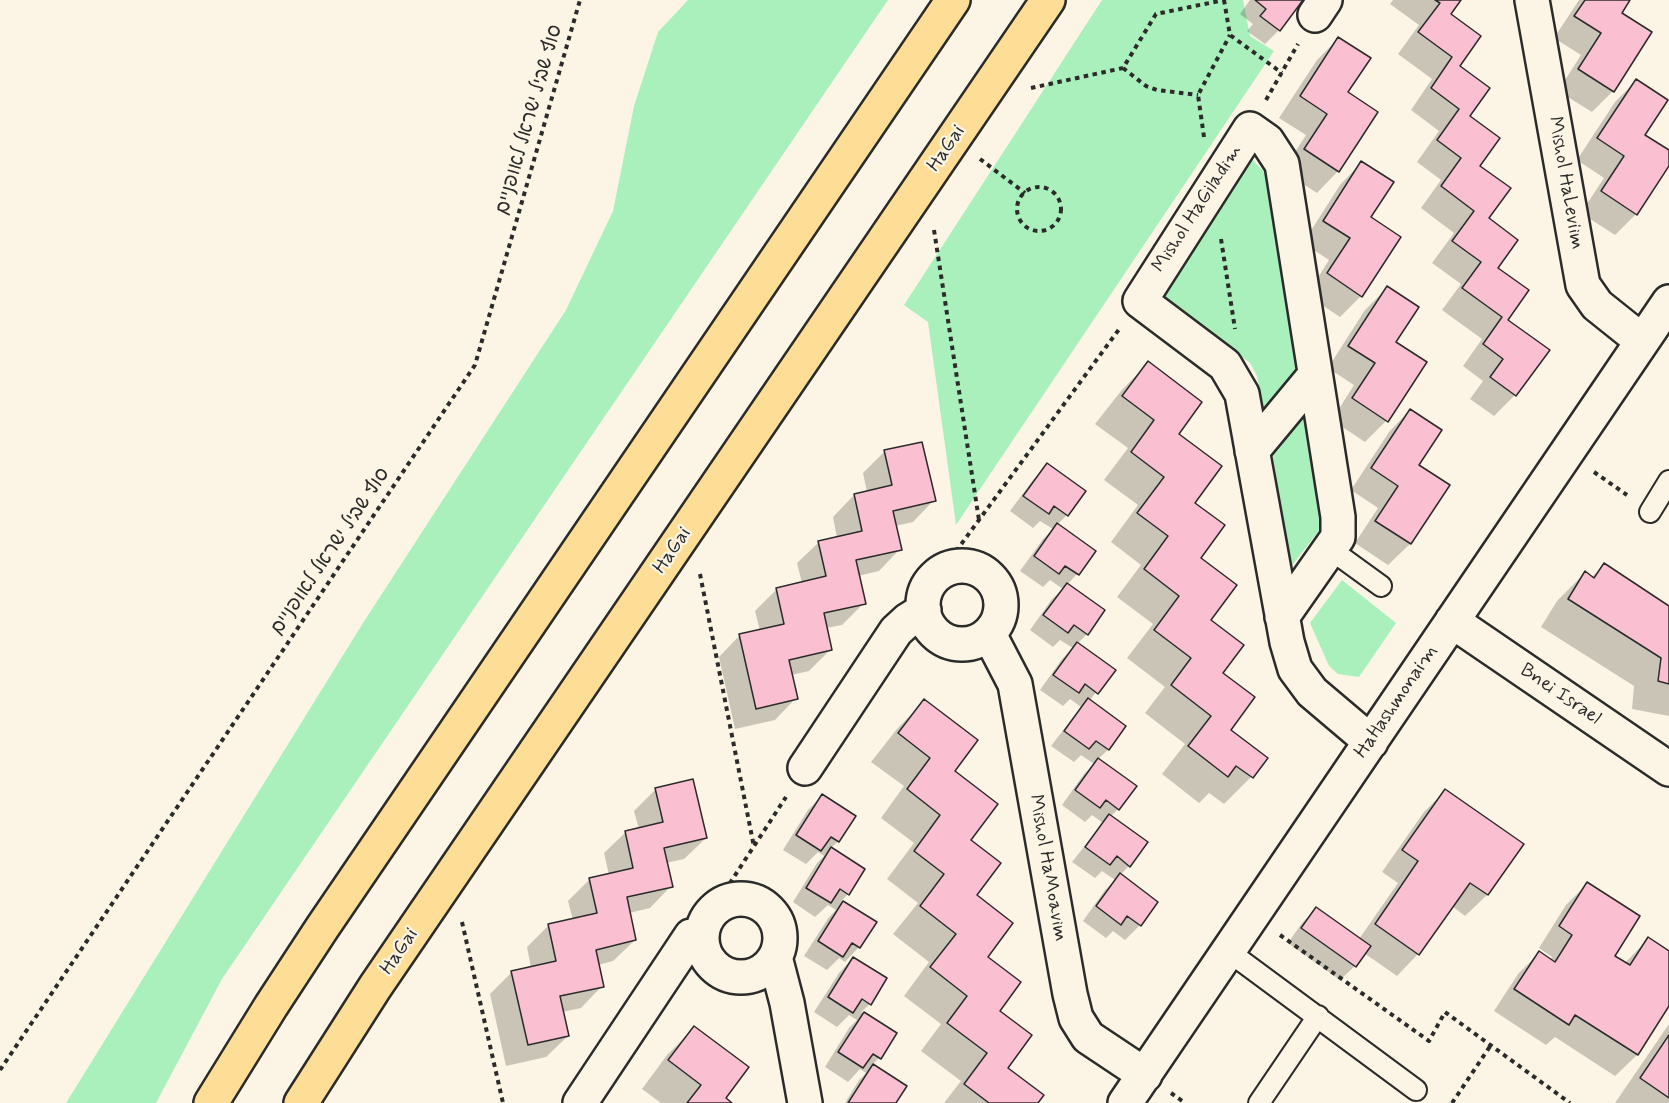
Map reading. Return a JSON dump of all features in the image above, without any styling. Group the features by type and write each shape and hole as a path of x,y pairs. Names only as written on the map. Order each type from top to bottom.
{"highway":[{"path":"211,1103 322,928 953,0"},
{"name":"HaGai","path":"301,1103 375,987 1048,0"}],"street":[{"name":"Mishol HaLeviim","path":"1532,0 1583,285 1597,305 1654,337"},
{"name":"Mishol HaGiladim","path":"1140,301 1250,129 1267,141 1282,164 1338,517 1338,537 1282,617"},
{"path":"1140,301 1225,365 1242,394 1282,617 1295,669 1312,692 1371,742"},
{"name":"HaHashmonaim","path":"1125,1103 1567,452 1654,337 1669,302"},
{"path":"1252,451 1315,375"},
{"path":"957,566 970,567 982,571 995,583 1002,607 997,624 979,641 968,644 949,642 930,628 924,610 924,597 928,586 940,573 957,566"},
{"path":"805,768 896,631 924,610"},
{"name":"Bnei Israel","path":"1452,621 1669,769"},
{"name":"Mishol HaMoavim","path":"989,634 1015,684 1076,1018 1088,1037 1145,1074"},
{"path":"580,1103 691,936 706,924 724,902 748,899 760,903 773,915 780,939 775,957 757,974 739,977 727,975 716,969 708,960 703,949 706,924"},
{"path":"775,957 787,1003 805,1103"}],"lane":[{"path":"1650,512 1669,481"},
{"path":"1330,549 1381,586"},
{"path":"1228,951 1416,1090"},
{"path":"1259,1103 1318,1016"}],"path":[{"name":"סוף שביל ישראל לאופניים","path":"0,1070 476,365 580,0"},
{"path":"981,98 1123,68 1156,14 1224,0 1230,35 1282,73"},
{"path":"1250,129 1320,8"},
{"path":"1123,68 1146,86 1157,90 1198,95"},
{"path":"954,138 1025,193"},
{"path":"926,179 980,520"},
{"path":"1040,187 1053,191 1061,206 1061,213 1054,225 1042,230 1032,229 1024,224 1018,212 1019,201 1025,193 1040,187"},
{"path":"940,573 1140,301"},
{"path":"1567,452 1650,512"},
{"path":"690,526 754,847"},
{"path":"706,924 805,768"},
{"path":"444,888 459,911 503,1103"},
{"path":"1253,915 1429,1041 1445,1012 1570,1103"},
{"path":"1452,1103 1491,1045"}],"green space":[{"path":"688,0 888,0 222,979 156,1103 66,1103 363,623 566,310 613,211 634,106 658,32"},
{"path":"1102,0 1243,0 1250,36 1274,51 956,525 928,322 904,305"},
{"path":"1248,155 1272,180 1300,370 1264,414 1257,376 1250,363 1161,296"},
{"path":"1309,409 1324,524 1290,568 1273,455"},
{"path":"1342,580 1396,623 1359,677 1338,674 1329,666 1310,623"}],"building":[{"path":"1255,0 1303,0 1280,31 1260,16 1266,9"},
{"path":"1435,0 1461,0 1451,14 1481,36 1460,66 1490,88 1470,116 1500,138 1480,166 1511,188 1489,218 1518,240 1498,268 1529,290 1508,320 1550,350 1516,396 1490,377 1503,359 1483,344 1502,317 1462,288 1481,262 1452,241 1474,211 1441,186 1461,158 1437,140 1459,109 1431,88 1452,57 1418,32 1440,3"},
{"path":"1585,0 1630,0 1622,13 1652,32 1614,92 1578,69 1601,33 1574,16"},
{"path":"1338,37 1371,58 1348,92 1378,112 1339,172 1304,149 1327,114 1300,96"},
{"path":"1636,79 1668,100 1645,135 1669,150 1669,166 1637,215 1601,191 1624,156 1597,138"},
{"path":"1361,161 1394,182 1371,217 1401,237 1362,297 1327,273 1350,238 1323,221"},
{"path":"1387,286 1419,307 1396,342 1427,362 1388,422 1352,398 1375,363 1348,346"},
{"path":"1148,361 1202,402 1179,434 1222,466 1195,503 1225,525 1201,558 1237,585 1211,620 1244,645 1223,673 1255,697 1231,730 1268,758 1253,778 1236,766 1228,777 1188,746 1211,716 1171,685 1191,658 1154,630 1179,596 1144,569 1168,536 1137,513 1164,477 1131,452 1154,420 1122,396"},
{"path":"1410,409 1442,430 1419,465 1450,485 1411,544 1375,521 1398,486 1371,468"},
{"path":"922,442 936,501 893,511 902,550 856,560 866,604 824,613 832,650 789,660 798,699 756,709 739,634 784,624 776,588 826,576 818,541 862,531 854,494 892,485 884,450"},
{"path":"1047,463 1086,491 1068,516 1054,506 1049,514 1023,496"},
{"path":"1057,523 1096,551 1079,575 1065,566 1059,574 1034,556"},
{"path":"1604,563 1669,606 1669,684 1658,681 1661,658 1568,599 1585,571 1594,578"},
{"path":"1067,583 1105,610 1088,635 1074,625 1068,633 1043,615"},
{"path":"1077,642 1116,670 1098,694 1085,684 1079,693 1053,675"},
{"path":"1088,698 1126,726 1109,750 1096,741 1089,749 1064,731"},
{"path":"924,699 978,740 955,771 998,804 971,840 1001,863 977,895 1013,923 988,957 1021,982 1000,1011 1032,1035 1008,1068 1044,1095 1038,1103 989,1103 964,1084 987,1053 947,1023 967,996 930,967 956,934 920,906 944,874 914,851 940,815 907,789 930,758 898,733"},
{"path":"1098,758 1137,786 1119,810 1106,800 1100,808 1075,790"},
{"path":"693,779 707,838 664,848 673,887 627,897 636,940 596,950 604,987 560,996 569,1036 528,1045 511,971 556,961 548,924 597,913 589,878 633,868 625,831 663,822 655,788"},
{"path":"1445,789 1524,844 1488,895 1470,883 1419,955 1375,924 1418,861 1402,850"},
{"path":"822,794 856,816 839,842 831,837 821,851 796,835"},
{"path":"1109,814 1148,842 1130,867 1117,856 1110,865 1085,847"},
{"path":"831,847 865,869 849,895 840,889 831,903 806,888"},
{"path":"1120,873 1158,902 1141,926 1127,916 1121,925 1096,906"},
{"path":"1587,882 1640,916 1615,956 1630,965 1648,937 1669,951 1669,1006 1638,1055 1575,1015 1569,1025 1514,989 1539,951 1555,962 1572,935 1559,926"},
{"path":"843,901 877,922 860,948 852,943 843,957 818,941"},
{"path":"1316,907 1371,946 1356,967 1301,928"},
{"path":"853,957 887,978 871,1005 862,999 853,1013 828,997"},
{"path":"864,1012 897,1033 881,1059 873,1054 863,1068 838,1052"},
{"path":"694,1026 749,1067 726,1098 732,1103 687,1103 701,1085 668,1060"},
{"path":"1669,1035 1669,1098 1640,1078"},
{"path":"873,1064 907,1086 896,1103 848,1103"}]}
